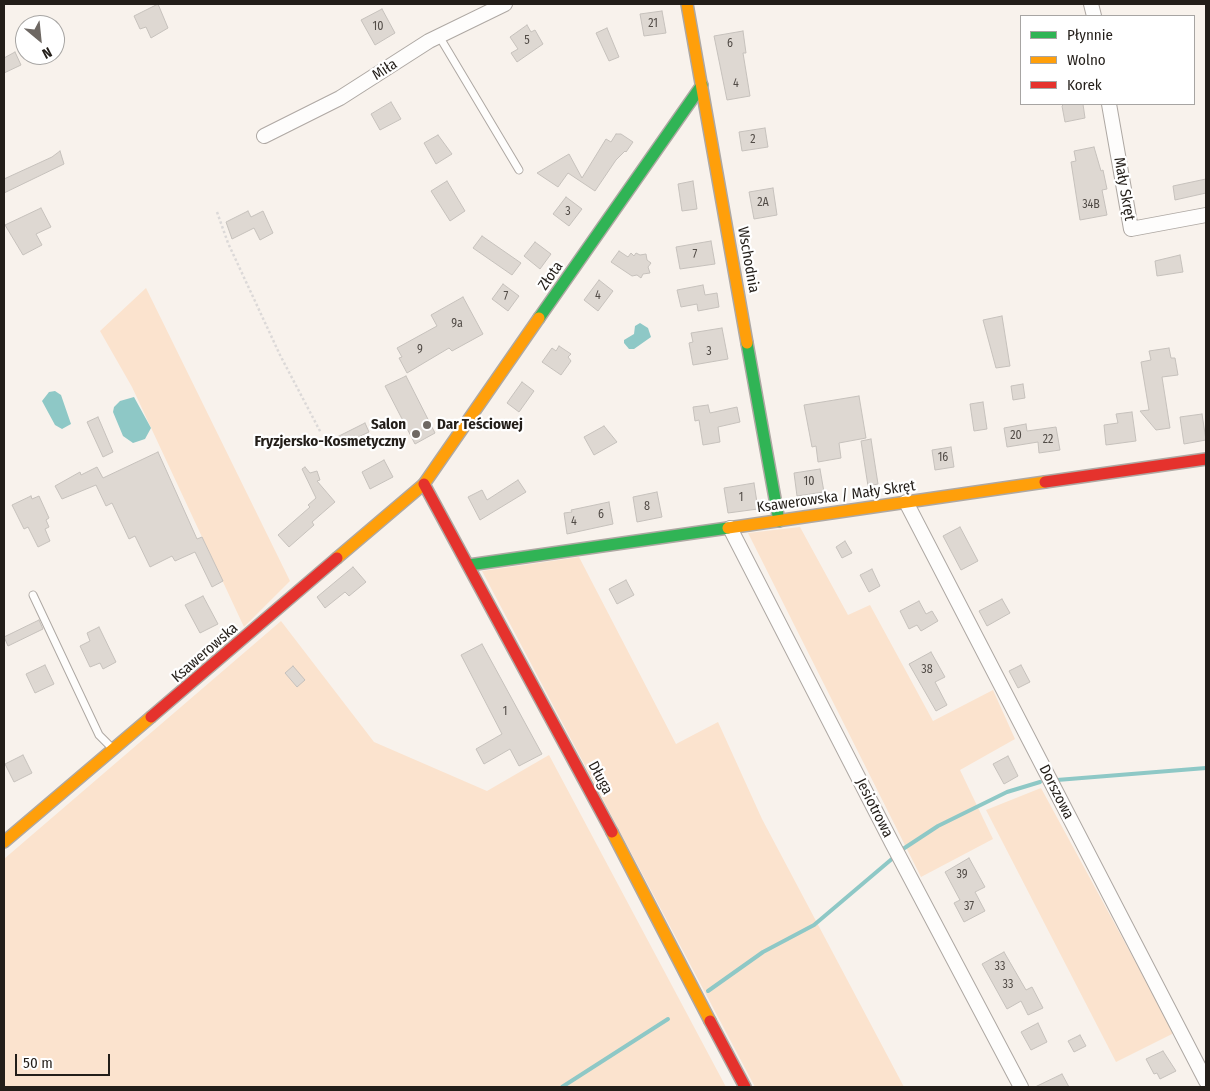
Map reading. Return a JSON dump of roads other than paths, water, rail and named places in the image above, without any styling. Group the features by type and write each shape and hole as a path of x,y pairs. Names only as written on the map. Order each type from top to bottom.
{"street":[{"name":"Miła","path":"264,136 340,98 439,36 505,4"},
{"name":"Wschodnia","path":"687,4 779,521"},
{"name":"Złota","path":"424,484 702,85"},
{"name":"Mały Skręt","path":"1109,105 1131,229 1206,214"},
{"name":"Ksawerowska / Mały Skręt","path":"469,565 1206,459"},
{"name":"Długa","path":"424,484 469,565 745,1087"},
{"name":"Ksawerowska","path":"4,842 424,484"},
{"name":"Dorszowa","path":"906,502 1206,1081"},
{"name":"Jesiotrowa","path":"730,528 892,843 1021,1087"}],"lane":[{"path":"439,36 519,170"},
{"path":"33,595 99,736 114,750"}],"water":[{"path":"640,323 648,328 651,337 634,349 629,349 624,340 634,334 635,326"},
{"path":"55,391 61,395 71,424 62,429 55,425 42,401 49,392"},
{"path":"134,397 151,428 145,439 133,443 123,436 113,412 114,407 120,401"}],"waterway":[{"path":"1057,780 1206,768"},
{"path":"903,849 938,826 1007,792 1040,782"},
{"path":"708,991 763,952 814,925 893,858"},
{"path":"562,1087 668,1019"}],"place":[{"name":"Dar Teściowej","path":"427,425"},
{"name":"Salon Fryzjersko-Kosmetyczny","path":"416,434"}]}
